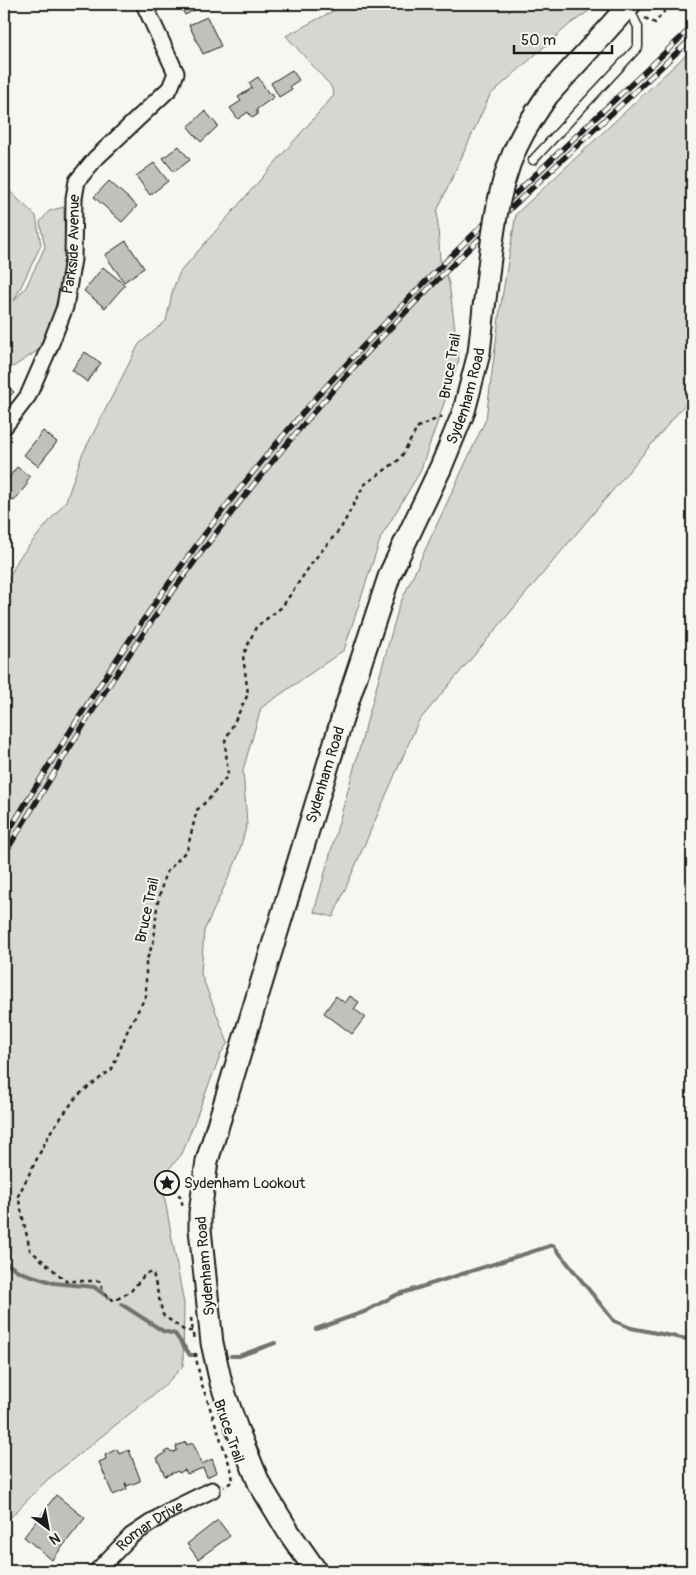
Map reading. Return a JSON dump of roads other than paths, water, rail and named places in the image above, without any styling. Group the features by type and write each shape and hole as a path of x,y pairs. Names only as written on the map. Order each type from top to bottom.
{"main road":[{"name":"Sydenham Road","path":"316,1571 259,1483 237,1430 221,1383 212,1343 200,1213 207,1161 343,716 390,574 441,467 464,411 479,353 498,206 508,169 523,133 547,96 629,5"}],"street":[{"name":"Parkside Avenue","path":"4,428 28,396 65,307 73,259 74,198 77,180 95,159 170,88 176,74 144,4"},
{"name":"Romar Drive","path":"97,1571 131,1536 167,1512 212,1490"}],"lane":[{"path":"533,160 638,47 638,27 629,5"}],"waterway":[{"path":"316,1329 364,1312 396,1295 553,1245 614,1321 631,1328 692,1340"},
{"path":"4,1262 20,1272 54,1283 94,1287 108,1297"},
{"path":"121,1304 163,1331 175,1334 190,1355 196,1355"},
{"path":"231,1356 239,1356 275,1343"}],"railway":[{"path":"4,839 68,735 135,632 206,533 282,437 379,329 430,277 481,226 692,27"},
{"path":"4,855 121,666 204,549 289,441 376,343 464,253 692,38"}],"place":[{"name":"Sydenham Lookout","path":"167,1183"}]}
